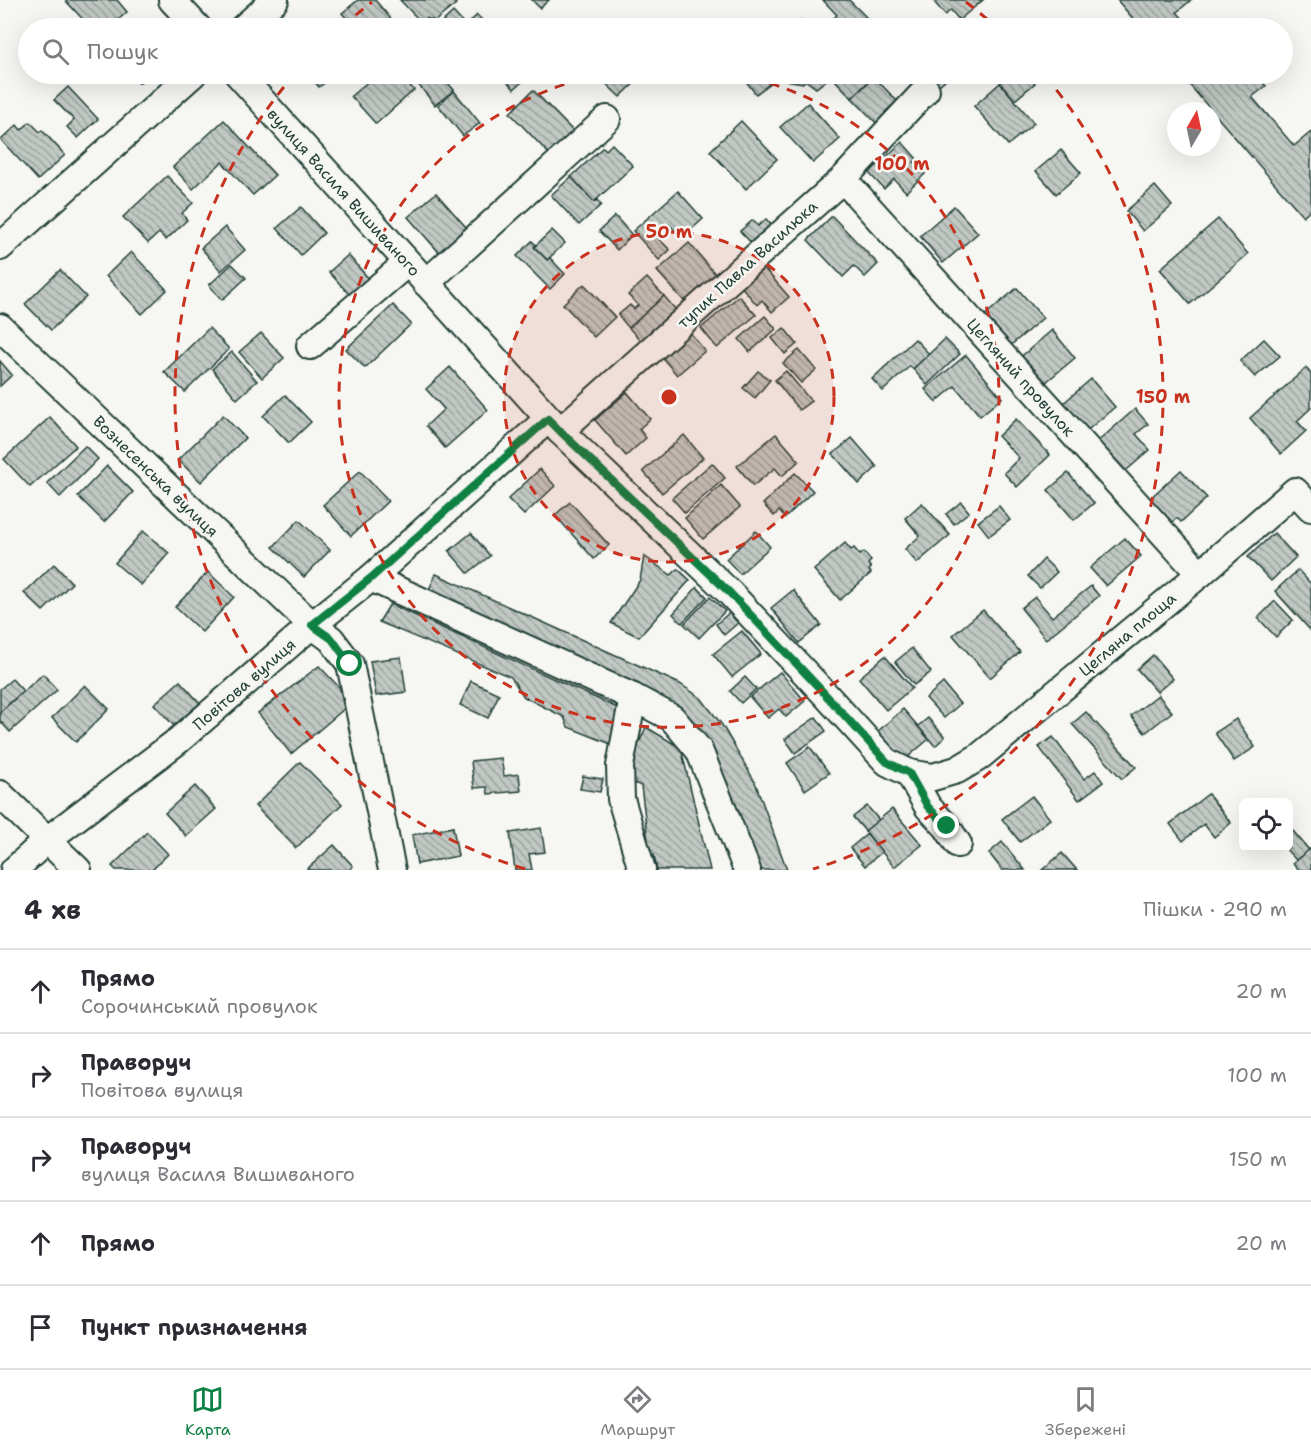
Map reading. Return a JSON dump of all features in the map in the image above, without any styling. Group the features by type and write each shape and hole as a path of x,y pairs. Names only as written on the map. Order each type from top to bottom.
{"street":[{"path":"172,0 189,18"},
{"path":"254,18 275,0"},
{"path":"0,248 182,84"},
{"name":"вулиця Василя Вишиваного","path":"247,84 554,425 730,593 887,762 921,775"},
{"name":"тупик Павла Василюка","path":"554,425 843,179 926,90"},
{"name":"вулиця Василя Вишиваного","path":"426,283 607,119"},
{"name":"Цегляний провулок","path":"843,179 1200,574"},
{"path":"310,346 407,263"},
{"name":"Вознесенська вулиця","path":"0,327 312,625 332,639 350,664 392,870"},
{"name":"Повітова вулиця","path":"14,870 47,840 179,740 312,625 554,425"},
{"name":"Цегляна площа","path":"921,775 957,770 979,757 1295,492 1311,508"},
{"path":"371,578 633,697 672,718 699,750 747,870"},
{"path":"633,697 620,766 621,799 642,870"},
{"path":"921,775 928,807 947,826 958,844"},
{"path":"0,794 78,870"}],"building":[{"path":"117,0 127,12 120,18 82,18 66,1"},
{"path":"358,0 375,0 390,18 346,18 342,13"},
{"path":"400,0 452,0 456,4 439,18 417,18"},
{"path":"532,0 549,0 540,8"},
{"path":"823,0 849,0 866,17 834,18 837,15"},
{"path":"938,0 983,0 961,18 957,18 951,10 945,15 935,3"},
{"path":"1117,0 1191,0 1177,12 1182,18 1132,18"},
{"path":"453,12 459,18 447,18"},
{"path":"365,84 408,84 414,90 376,124 351,96"},
{"path":"418,84 449,84 454,90 435,105"},
{"path":"509,84 520,84 514,89"},
{"path":"606,84 634,84 620,97"},
{"path":"748,84 769,84 756,94"},
{"path":"839,84 866,84 852,98"},
{"path":"867,84 881,84 897,101 885,112 891,118 881,128 852,98"},
{"path":"926,84 940,84 932,91"},
{"path":"1001,84 1034,84 1015,100"},
{"path":"1001,84 1034,123 1008,145 974,106"},
{"path":"1189,84 1264,84 1266,86 1252,97 1294,146 1311,132 1311,209 1303,216 1221,121 1221,102 1204,102"},
{"path":"68,87 98,119 78,138 67,127 74,120 54,100"},
{"path":"533,90 574,132 550,155 510,113"},
{"path":"454,91 480,123 463,136 438,105"},
{"path":"808,103 840,139 813,163 780,127"},
{"path":"224,120 275,175 253,195 222,162 193,189 173,167"},
{"path":"741,121 777,159 746,189 710,151"},
{"path":"30,122 40,132 42,130 65,155 38,180 1,140 17,125 21,130"},
{"path":"902,142 917,159 914,162 925,174 906,192 894,179 884,189 869,173"},
{"path":"612,144 633,166 594,202 571,177 603,147 606,150"},
{"path":"1061,150 1081,173 1056,194 1036,171"},
{"path":"167,176 193,203 182,213 187,220 166,240 159,233 148,243 123,217"},
{"path":"571,177 594,202 597,200 601,205 579,225 551,195"},
{"path":"1155,186 1172,206 1143,231 1126,211"},
{"path":"678,191 703,219 682,238 669,224 656,236 670,250 659,260 633,231"},
{"path":"436,193 472,234 444,258 408,217"},
{"path":"954,206 978,233 943,263 920,236"},
{"path":"301,207 324,233 301,255 277,228"},
{"path":"615,216 632,235 617,250 599,231"},
{"path":"832,216 878,264 865,277 854,266 843,277 808,240"},
{"path":"766,219 775,229 756,248 740,231 753,220 758,226"},
{"path":"1218,219 1248,254 1190,304 1160,269"},
{"path":"225,227 245,250 221,271 201,248"},
{"path":"552,230 565,243 547,260 534,247"},
{"path":"532,241 536,245 534,247 547,260 550,258 565,274 550,289 517,256"},
{"path":"689,243 723,283 692,310 657,271"},
{"path":"131,252 167,290 142,314 106,276"},
{"path":"348,255 369,279 350,295 329,272"},
{"path":"232,264 246,278 222,300 209,285"},
{"path":"763,267 789,297 772,312 762,300 757,305 741,286"},
{"path":"60,270 86,297 51,330 25,304"},
{"path":"647,278 664,296 629,328 618,315 630,305 634,309 638,305 628,295"},
{"path":"584,284 615,317 594,337 563,304"},
{"path":"1017,288 1043,318 1010,346 984,316"},
{"path":"664,296 681,316 647,347 629,328"},
{"path":"739,296 756,315 717,348 701,328"},
{"path":"393,305 411,324 365,368 346,349"},
{"path":"765,316 776,329 750,352 739,339"},
{"path":"209,328 229,349 185,392 164,372"},
{"path":"784,328 797,344 785,354 772,338"},
{"path":"687,329 705,351 677,375 659,354"},
{"path":"1052,330 1075,358 1040,387 1017,360"},
{"path":"261,333 284,358 262,378 239,352"},
{"path":"915,339 929,354 913,369 910,366 883,391 872,379"},
{"path":"945,339 960,354 927,385 913,369"},
{"path":"1264,339 1280,356 1255,377 1240,361"},
{"path":"799,350 816,370 801,383 783,363"},
{"path":"232,352 257,381 237,399 212,369"},
{"path":"966,355 1002,398 980,416 955,386 936,402 925,389"},
{"path":"0,361 12,375 0,386"},
{"path":"450,367 488,410 445,448 426,426 444,409 426,389"},
{"path":"1306,368 1311,374 1311,408 1297,421 1306,431 1281,454 1250,418"},
{"path":"758,371 770,380 755,398 743,388"},
{"path":"786,371 811,401 799,410 775,380"},
{"path":"1091,379 1115,407 1084,433 1060,406"},
{"path":"627,392 650,419 639,429 646,438 626,456 595,420"},
{"path":"285,395 311,422 289,443 263,416"},
{"path":"1135,409 1148,424 1136,434 1150,450 1121,475 1095,444"},
{"path":"223,415 245,438 201,482 178,460"},
{"path":"50,417 76,446 30,487 4,459"},
{"path":"1016,419 1050,455 1017,487 1004,473 1019,458 998,436"},
{"path":"776,434 799,461 782,476 775,468 753,486 737,466"},
{"path":"684,435 703,458 662,493 643,471"},
{"path":"852,438 877,467 859,484 833,454"},
{"path":"85,446 98,459 60,497 47,483"},
{"path":"712,463 725,478 685,513 672,498"},
{"path":"107,466 133,492 104,522 78,496"},
{"path":"540,469 555,486 524,515 508,499"},
{"path":"1181,470 1207,498 1181,522 1177,518 1169,525 1147,501"},
{"path":"360,471 388,501 351,536 323,505"},
{"path":"795,473 813,491 785,518 779,511 774,516 763,504"},
{"path":"1068,473 1094,503 1074,520 1048,490"},
{"path":"721,485 740,507 703,539 685,518"},
{"path":"570,502 609,545 594,559 555,515"},
{"path":"961,502 969,512 954,524 946,514"},
{"path":"922,503 950,535 917,563 905,549 920,536 905,518"},
{"path":"999,506 1010,520 989,536 978,522"},
{"path":"299,520 330,550 304,577 273,547"},
{"path":"143,531 169,553 141,585 115,563"},
{"path":"756,531 770,547 740,574 726,559"},
{"path":"471,533 490,556 468,573 449,551"},
{"path":"1274,533 1296,557 1271,581 1248,557"},
{"path":"1125,538 1141,556 1106,586 1090,568"},
{"path":"845,543 860,555 864,552 871,561 868,564 871,573 840,600 814,570"},
{"path":"644,556 671,575 678,569 690,580 639,637 611,623 640,580"},
{"path":"1044,559 1057,572 1040,588 1028,576"},
{"path":"54,564 72,583 43,611 24,593"},
{"path":"1298,570 1311,584 1311,631 1275,591"},
{"path":"208,572 234,597 202,632 175,607"},
{"path":"436,574 680,684 701,698 722,725 755,782 787,870 760,870 709,744 685,713 662,698 427,594"},
{"path":"1091,586 1099,596 1046,639 1021,608 1035,597 1052,617"},
{"path":"697,587 707,597 682,623 673,614"},
{"path":"793,590 821,625 799,643 771,608"},
{"path":"710,597 725,611 699,638 684,624"},
{"path":"1275,601 1293,620 1276,637 1258,618"},
{"path":"390,604 624,711 611,744 568,727 564,717 524,697 511,677 379,622"},
{"path":"983,610 1020,652 990,678 953,635"},
{"path":"729,613 738,623 724,635 716,624"},
{"path":"742,631 761,654 732,677 713,654"},
{"path":"912,648 931,672 914,685 895,662"},
{"path":"1153,655 1173,679 1157,692 1137,669"},
{"path":"885,656 912,688 886,710 859,678"},
{"path":"401,657 406,692 376,696 370,661"},
{"path":"319,666 340,688 344,709 291,754 258,713"},
{"path":"780,672 805,701 786,717 779,709 768,718 750,697"},
{"path":"43,674 57,690 10,732 0,721 0,712"},
{"path":"745,677 756,689 741,703 730,691"},
{"path":"12,679 23,691 0,712 0,689"},
{"path":"180,681 200,703 174,726 154,704"},
{"path":"471,681 499,694 488,718 460,705"},
{"path":"943,683 960,704 944,718 926,698"},
{"path":"85,685 109,709 76,742 52,718"},
{"path":"1158,695 1172,712 1145,733 1131,716"},
{"path":"903,709 929,739 902,762 876,733"},
{"path":"1086,712 1136,767 1122,779 1072,724"},
{"path":"816,717 826,731 795,753 785,739"},
{"path":"928,718 945,737 935,746 918,726"},
{"path":"1236,719 1255,747 1234,761 1215,733"},
{"path":"646,727 681,748 710,870 657,870 654,855 650,857 641,786 632,782 633,757"},
{"path":"1053,737 1084,779 1095,771 1103,782 1079,800 1039,747"},
{"path":"810,747 829,773 805,790 787,763"},
{"path":"501,758 504,776 519,774 521,791 488,794 487,787 474,788 471,761"},
{"path":"300,762 342,804 296,848 255,806"},
{"path":"583,776 603,779 600,792 580,789"},
{"path":"195,786 216,809 186,836 165,813"},
{"path":"1208,794 1231,823 1214,837 1204,824 1183,841 1170,824"},
{"path":"1032,796 1050,819 1020,842 1002,819"},
{"path":"867,806 879,820 865,831 853,817"},
{"path":"892,809 922,845 894,867 865,831"},
{"path":"453,827 458,856 417,864 412,835"},
{"path":"541,828 545,852 529,854 532,870 515,870 510,833"},
{"path":"1293,831 1309,850 1296,860 1289,852 1293,852"},
{"path":"147,832 168,854 152,870 116,870 112,866"},
{"path":"867,834 882,852 865,866 850,848"},
{"path":"1002,842 1025,870 1002,870 989,853"},
{"path":"334,845 353,866 349,870 306,870"},
{"path":"1311,848 1311,870 1299,870 1293,863"},
{"path":"1062,853 1077,870 1042,870"}],"route":[{"path":"350,664 332,639 312,625 371,578 548,419 730,593 887,762 909,773 928,807 947,826"}]}
